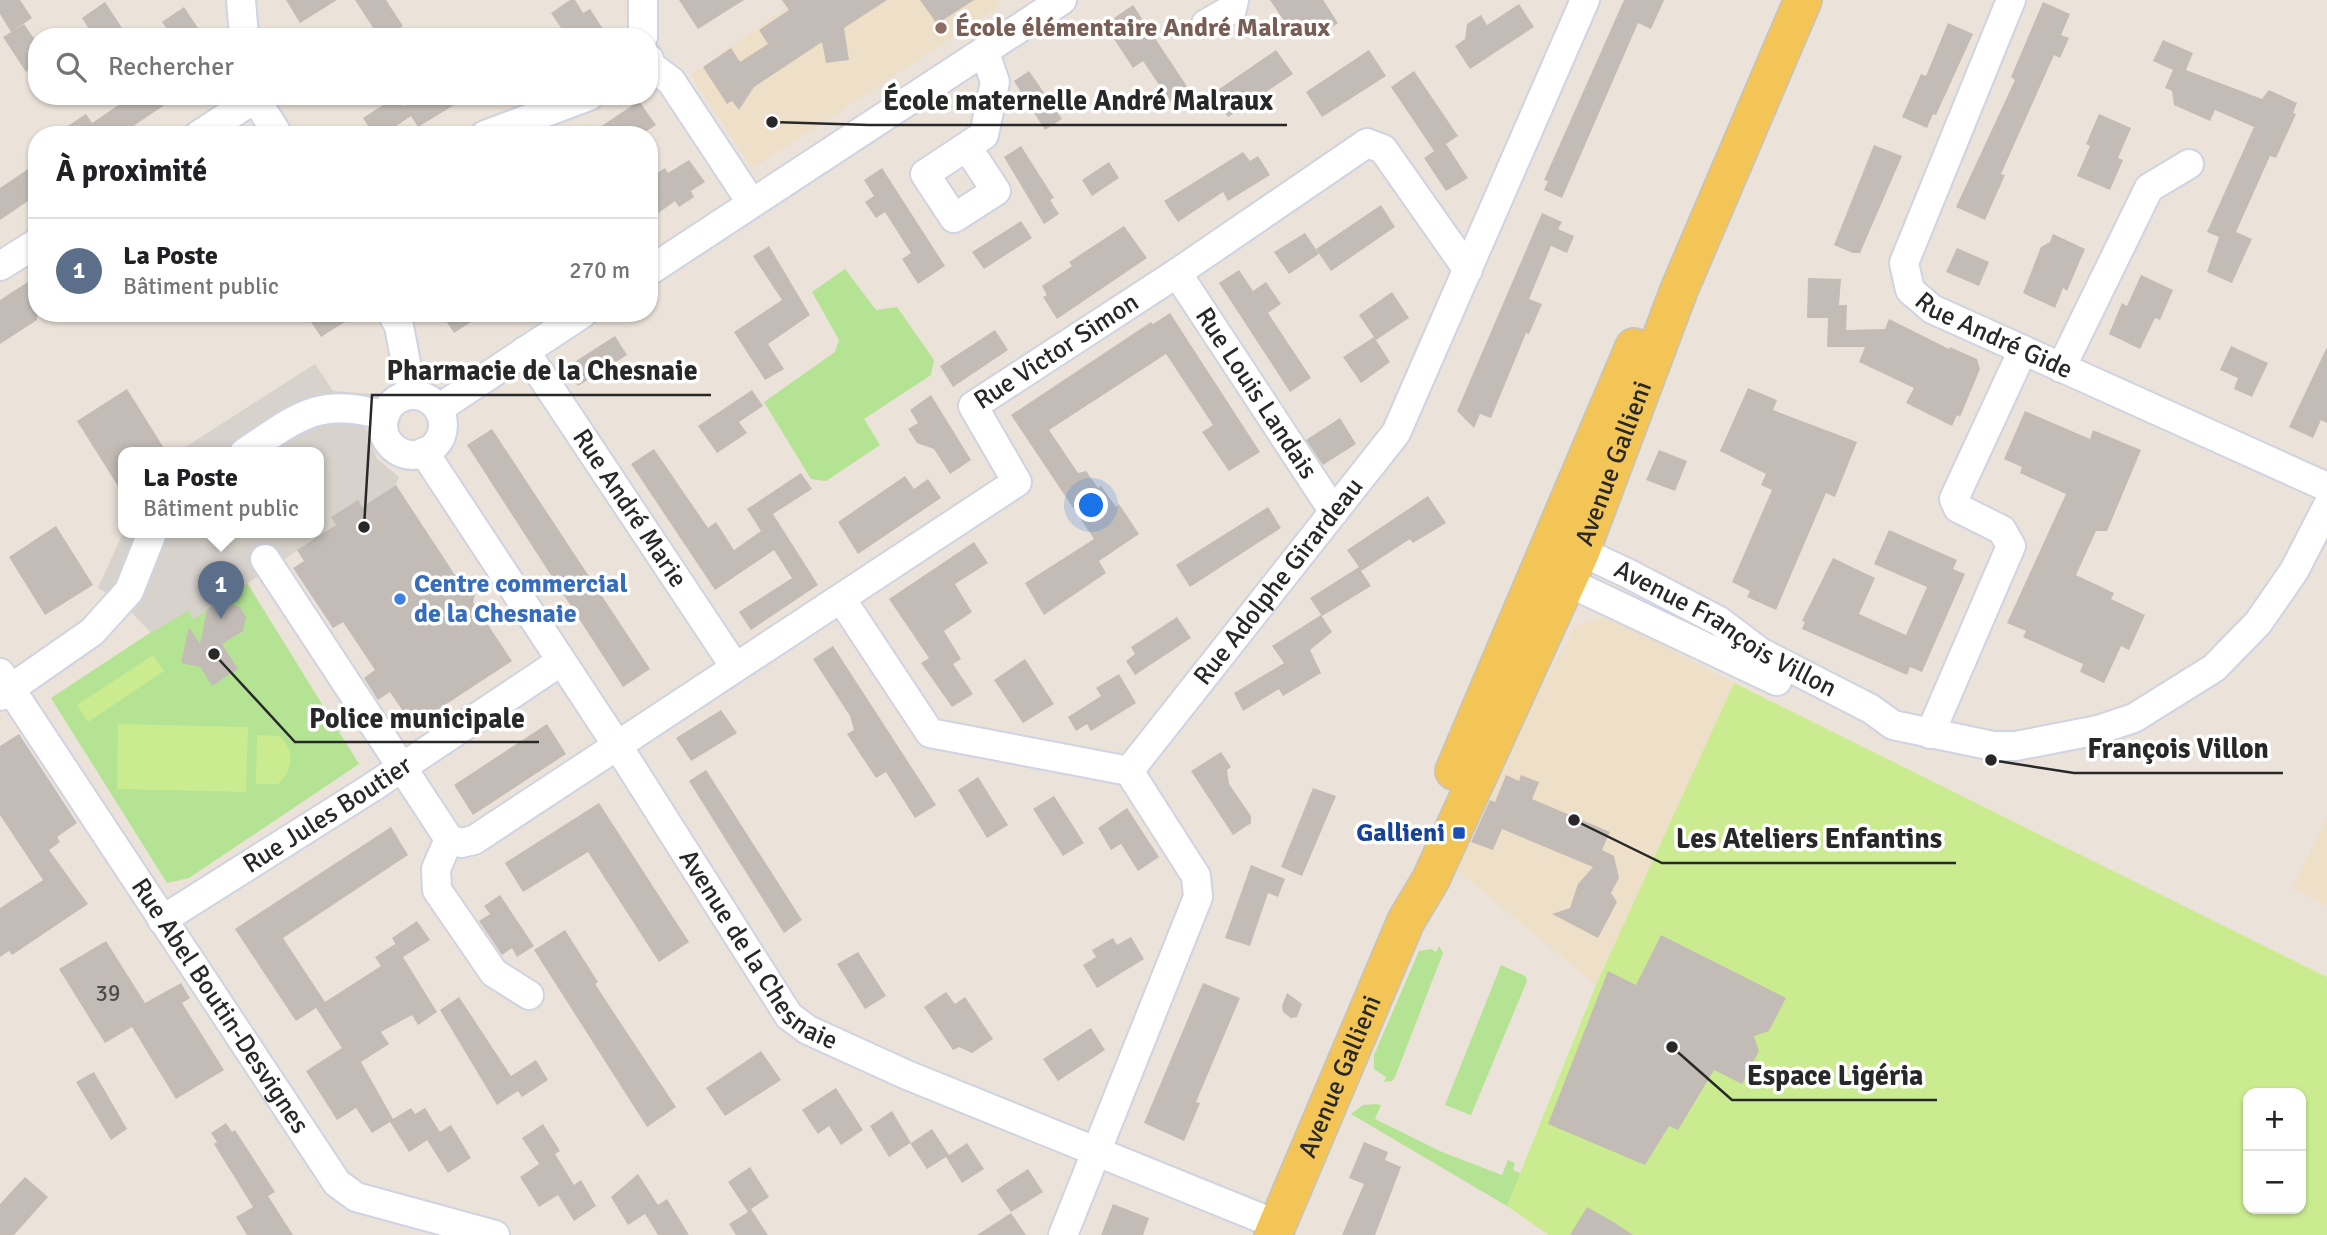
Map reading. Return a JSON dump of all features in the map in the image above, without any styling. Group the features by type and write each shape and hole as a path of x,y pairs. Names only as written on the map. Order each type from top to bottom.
{"main road":[{"name":"Avenue Gallieni","path":"1276,1230 1406,921 1431,879 1560,560 1780,0"},
{"name":"Avenue Gallieni","path":"1560,560 1803,0"}],"street":[{"path":"241,0 243,28"},
{"path":"643,0 643,28"},
{"path":"658,265 1062,0"},
{"path":"1206,24 1232,9 1234,0"},
{"name":"Rue Adolphe Girardeau","path":"1129,771 1396,433 1585,0"},
{"name":"Rue André Gide","path":"2011,0 1904,263 1910,289 1932,309 2327,487"},
{"path":"967,146 984,135 995,82 985,53"},
{"path":"658,70 671,81 751,202"},
{"path":"212,126 242,105"},
{"path":"259,105 272,126"},
{"path":"509,126 565,105"},
{"name":"Rue Victor Simon","path":"449,839 461,843 481,836 735,667 842,600 1017,481 973,405 1177,273 1367,143 1383,149 1468,270"},
{"path":"2061,368 2149,188 2189,164"},
{"path":"0,266 28,249"},
{"name":"Rue Louis Landais","path":"1177,273 1334,512"},
{"path":"397,322 412,395"},
{"path":"438,409 569,322"},
{"path":"1930,734 2011,546 2002,530 1958,508 1954,499 2023,350"},
{"name":"Rue André Marie","path":"525,351 735,667"},
{"path":"412,395 428,400 438,409 442,430 436,443 424,452 406,454 393,447 385,434 384,416 395,401 412,395"},
{"path":"253,447 288,424 318,410 354,407 384,416"},
{"name":"Avenue de la Chesnaie","path":"424,452 617,746 789,1016 808,1030 907,1075 1096,1151 1276,1230"},
{"name":"Avenue François Villon","path":"1560,560 1859,720 1993,746 2016,746 2098,730 2134,718 2214,668 2258,623 2294,571 2327,507"},
{"path":"4,685 92,632 121,601 135,577 150,538"},
{"path":"265,559 449,839 436,869 437,890 494,974 530,995"},
{"path":"842,600 930,733 1129,771 1196,876 1198,898 1063,1235"},
{"name":"Rue Jules Boutier","path":"162,920 401,768 560,662"},
{"name":"Rue Abel Boutin-Desvignes","path":"4,685 337,1183 356,1197 495,1235"}],"shaded area":[{"path":"780,0 996,0 1000,6 752,169 691,75 785,9"},
{"path":"315,364 333,391 370,394 365,427 377,459 399,477 396,485 324,533 324,447 185,447"},
{"path":"121,538 316,538 194,619 188,611 151,633 121,601 98,588"},
{"path":"1610,617 1734,683 1596,985 1456,869 1495,771 1576,625"},
{"path":"2327,817 2327,906 2292,888"}],"green space":[{"path":"845,269 876,310 897,307 934,360 931,375 864,419 880,445 826,481 811,479 764,402 835,352 839,340 812,292"},
{"path":"241,573 359,764 189,878 167,883 51,698"},
{"path":"153,655 164,671 88,722 77,705"},
{"path":"1734,683 2327,977 2327,1235 1549,1235 1507,1206 1596,985"},
{"path":"118,724 248,727 246,792 117,789"},
{"path":"257,735 279,736 288,747 290,766 278,784 256,784"},
{"path":"1439,946 1443,953 1395,1077 1392,1081 1384,1082 1386,1077 1374,1069 1374,1055 1419,951 1431,949 1436,952"},
{"path":"1501,965 1525,976 1527,981 1471,1115 1445,1105"},
{"path":"1363,1105 1381,1105 1375,1119 1442,1152 1502,1175 1508,1160 1515,1163 1513,1170 1527,1176 1519,1196 1507,1206 1351,1114"}],"building":[{"path":"0,0 20,0 32,18 11,32 0,14"},
{"path":"286,0 337,0 300,23"},
{"path":"355,0 386,0 403,26 373,28"},
{"path":"570,0 575,0 583,13 590,9 602,28 561,28 551,13"},
{"path":"679,0 744,0 698,29"},
{"path":"782,0 887,0 844,28 849,60 826,63 822,42 754,87 739,110 732,101 727,104 703,67 731,48 740,62 768,44 759,30 789,10"},
{"path":"920,0 974,0 937,24"},
{"path":"1270,0 1323,0 1338,23 1317,37 1311,27 1294,36"},
{"path":"1624,0 1664,0 1651,29 1638,23 1562,198 1544,190 1548,181 1544,180"},
{"path":"105,2 122,28 88,28 82,18"},
{"path":"2043,2 2070,14 2061,35 2069,38 2060,58 2054,55 2001,174 2005,175 1985,220 1956,207 2015,80 2011,77"},
{"path":"1519,4 1534,27 1470,69 1455,46 1465,39 1467,24 1481,15 1487,25"},
{"path":"1133,5 1196,100 1178,113 1143,61 1133,68 1110,33 1120,27 1114,18"},
{"path":"184,7 198,28 166,28 162,22"},
{"path":"1948,23 1973,34 1936,115 1933,114 1927,128 1902,117 1921,74 1926,76"},
{"path":"24,24 28,30 26,72 3,37"},
{"path":"2163,40 2193,53 2186,70 2262,99 2269,90 2297,103 2293,113 2296,114 2276,158 2270,156 2236,232 2252,239 2232,283 2207,272 2219,237 2207,232 2254,127 2215,110 2210,121 2174,105 2172,91 2165,88 2173,70 2153,61"},
{"path":"1276,50 1293,74 1228,117 1212,94"},
{"path":"1369,50 1386,76 1322,117 1306,92"},
{"path":"1029,71 1062,119 1045,130 1014,81"},
{"path":"1414,71 1458,136 1446,144 1468,178 1446,191 1424,158 1440,147 1434,151 1391,87"},
{"path":"119,105 165,105 133,126 68,126 86,114 92,123"},
{"path":"383,105 454,105 420,126 411,116 396,126 368,126 363,118"},
{"path":"633,105 642,105 656,125 654,126 602,126"},
{"path":"2099,114 2131,128 2118,158 2123,160 2110,190 2077,176 2090,146 2086,144"},
{"path":"1874,145 1902,156 1860,253 1853,253 1834,245"},
{"path":"1021,146 1054,198 1050,200 1059,214 1044,224 1004,157"},
{"path":"1243,152 1250,161 1258,156 1270,175 1228,201 1223,192 1178,222 1164,201"},
{"path":"689,160 705,182 691,191 694,197 679,207 675,201 658,213 658,172 665,168 668,173"},
{"path":"1109,162 1119,178 1092,196 1082,180"},
{"path":"882,168 945,266 918,284 902,259 911,253 885,212 876,218 865,202 874,196 864,180"},
{"path":"28,169 28,201 0,220 0,188"},
{"path":"1381,205 1395,227 1331,271 1316,249"},
{"path":"1542,213 1562,222 1558,229 1574,236 1567,253 1551,246 1529,299 1542,304 1529,334 1526,333 1491,418 1480,414 1474,428 1457,411"},
{"path":"1021,221 1032,238 984,269 972,252"},
{"path":"1124,226 1147,258 1057,319 1043,297 1047,295 1042,286 1072,266 1069,262"},
{"path":"1305,233 1319,254 1289,274 1274,252"},
{"path":"2053,234 2085,249 2067,291 2063,288 2055,308 2023,293 2041,247 2050,242"},
{"path":"769,246 810,315 768,344 784,369 765,380 734,332 782,300 753,256"},
{"path":"1957,248 1989,262 1979,286 1946,272"},
{"path":"1239,270 1253,291 1266,282 1281,304 1268,313 1311,378 1290,392 1219,283"},
{"path":"2141,275 2173,290 2160,320 2155,318 2140,349 2109,334 2122,303 2127,306"},
{"path":"1808,278 1841,279 1839,305 1847,305 1846,330 1885,329 1889,319 1949,349 1950,347 1977,359 1980,369 1960,417 1957,415 1952,426 1906,403 1914,388 1859,362 1865,347 1827,347 1828,318 1807,318"},
{"path":"28,282 28,322 34,322 0,344 0,300"},
{"path":"1392,292 1409,318 1376,340 1359,315"},
{"path":"1170,313 1260,452 1229,471 1202,432 1213,425 1166,354 1049,430 1078,473 1086,471 1116,507 1119,504 1139,534 1099,561 1106,573 1044,615 1025,583 1094,539 1011,415 1151,322 1153,324"},
{"path":"311,322 345,322 321,337"},
{"path":"447,322 471,322 454,333"},
{"path":"995,330 1008,350 953,387 940,366"},
{"path":"615,336 627,355 578,386 565,368"},
{"path":"1374,337 1390,362 1361,383 1343,357"},
{"path":"2231,346 2268,363 2252,397 2234,389 2238,378 2220,370"},
{"path":"2327,347 2327,423 2321,420 2313,438 2289,427"},
{"path":"1748,388 1777,400 1773,410 1857,442 1835,497 1826,493 1776,610 1747,597 1750,591 1732,582 1772,490 1761,485 1766,474 1720,451"},
{"path":"127,389 163,447 118,447 118,486 77,421"},
{"path":"752,390 763,406 739,422 747,433 717,453 698,426"},
{"path":"931,395 971,460 950,474 934,449 917,443 908,429 918,423 910,410"},
{"path":"2025,411 2090,439 2093,430 2141,450 2107,531 2096,531 2076,575 2114,593 2111,599 2145,615 2129,650 2121,646 2104,683 2080,672 2083,664 2023,637 2026,631 2007,623 2066,494 2020,473 2022,467 2004,459"},
{"path":"1340,418 1356,444 1323,465 1306,440"},
{"path":"492,429 650,669 623,687 467,445"},
{"path":"654,449 708,528 716,522 734,550 761,531 747,509 801,473 812,489 773,514 818,585 751,630 739,612 792,578 774,550 715,590 631,464"},
{"path":"1659,450 1687,461 1675,491 1646,480"},
{"path":"905,476 914,489 928,479 941,498 858,554 838,522"},
{"path":"396,485 455,575 472,581 476,591 473,602 512,661 413,726 390,692 378,700 364,678 375,670 343,622 333,628 293,568 304,561 297,550 316,538 324,538 324,533 336,525 331,517 358,500 362,507"},
{"path":"1428,496 1446,523 1413,543 1410,539 1361,571 1371,586 1322,616 1310,598 1359,567 1347,550"},
{"path":"1268,507 1281,528 1190,587 1176,565"},
{"path":"56,526 93,585 45,615 9,557"},
{"path":"1889,530 1957,560 1953,569 1965,574 1922,672 1910,667 1907,675 1802,629 1805,622 1802,621 1833,558 1875,578 1859,614 1906,635 1927,587 1874,564"},
{"path":"974,542 988,563 955,584 972,612 944,631 961,659 953,664 973,694 952,707 921,663 929,658 889,599"},
{"path":"217,602 240,607 246,617 243,631 222,644 238,669 212,686 200,667 181,663 189,627 200,644 207,610"},
{"path":"1321,615 1332,632 1310,650 1321,673 1283,696 1279,689 1243,711 1234,693 1284,663 1272,646"},
{"path":"1177,617 1191,638 1135,675 1126,661 1135,654 1131,647"},
{"path":"833,646 936,805 915,818 886,772 876,778 847,734 854,730 850,716 813,659"},
{"path":"1025,659 1054,704 1023,723 994,680"},
{"path":"1119,674 1136,703 1091,731 1087,724 1076,731 1068,717 1101,696 1096,688"},
{"path":"721,710 737,733 691,761 676,738"},
{"path":"547,724 566,754 473,815 454,785"},
{"path":"19,734 77,823 57,837 60,842 49,850 88,904 12,955 9,951 0,957 0,908 43,880 0,815 0,746"},
{"path":"1221,752 1231,767 1227,770 1229,784 1251,816 1251,823 1233,835 1191,771"},
{"path":"706,770 802,920 784,933 689,781"},
{"path":"1506,775 1519,781 1521,775 1539,782 1532,799 1610,832 1602,850 1614,856 1619,878 1611,893 1617,902 1598,938 1552,914 1570,908 1578,884 1593,867 1502,829 1493,850 1471,842 1490,800 1495,802"},
{"path":"978,777 1008,825 987,838 958,790"},
{"path":"1313,788 1336,796 1302,876 1281,867"},
{"path":"1054,796 1084,843 1063,856 1033,809"},
{"path":"599,803 689,942 659,962 588,852 523,892 505,863"},
{"path":"1127,808 1159,857 1138,871 1121,844 1111,850 1098,828"},
{"path":"391,827 408,855 283,938 325,1002 381,966 375,957 395,944 400,952 392,938 417,921 430,940 403,957 437,1012 418,1025 412,1015 381,1032 389,1044 361,1062 393,1119 411,1108 415,1114 425,1108 440,1132 409,1152 390,1122 372,1133 356,1108 337,1120 306,1071 342,1048 316,1008 296,1021 235,929"},
{"path":"1251,865 1285,879 1278,897 1268,893 1250,946 1225,938"},
{"path":"500,895 534,946 517,957 512,948 502,955 479,921 490,914 484,906"},
{"path":"565,930 598,982 595,984 676,1107 647,1127 534,950"},
{"path":"1661,935 1786,998 1769,1031 1754,1036 1759,1051 1742,1084 1714,1070 1678,1130 1669,1126 1645,1165 1548,1124 1608,971 1636,985"},
{"path":"1131,937 1144,959 1097,988 1083,965 1096,957 1092,950 1113,938 1117,945"},
{"path":"106,941 145,1003 181,983 190,998 182,1003 224,1070 176,1099 132,1027 105,1043 59,969"},
{"path":"858,952 886,996 865,1009 837,964"},
{"path":"1203,983 1240,998 1196,1102 1200,1103 1184,1141 1144,1123"},
{"path":"946,992 955,1004 965,997 993,1039 972,1053 959,1047 953,1050 924,1007"},
{"path":"1287,993 1302,1004 1297,1017 1291,1018 1283,1012 1282,1006"},
{"path":"459,997 511,1076 536,1060 548,1080 522,1097 518,1091 497,1105 440,1010"},
{"path":"1091,1028 1105,1050 1058,1081 1043,1059"},
{"path":"761,1051 781,1080 725,1116 706,1088"},
{"path":"94,1072 127,1129 111,1140 76,1082"},
{"path":"836,1088 863,1130 841,1145 829,1126 818,1134 802,1110"},
{"path":"892,1111 911,1143 932,1129 949,1155 967,1143 984,1169 962,1183 946,1157 927,1169 910,1143 889,1157 870,1126"},
{"path":"226,1123 232,1132 235,1130 275,1192 268,1196 293,1235 247,1235 236,1217 253,1207 214,1144 217,1142 211,1133"},
{"path":"543,1124 560,1151 555,1154 574,1185 581,1180 596,1206 574,1221 558,1195 539,1207 520,1177 539,1164 522,1138"},
{"path":"451,1125 471,1158 448,1173 427,1140"},
{"path":"1364,1142 1388,1152 1385,1160 1401,1167 1375,1235 1342,1235 1364,1184 1349,1178"},
{"path":"750,1167 769,1197 751,1209 768,1235 736,1235 729,1224 748,1212 728,1182"},
{"path":"1028,1169 1043,1192 1011,1212 996,1190"},
{"path":"638,1174 658,1205 667,1199 689,1235 658,1235 645,1214 628,1225 611,1197"},
{"path":"25,1177 48,1197 14,1235 0,1235 0,1204"},
{"path":"1113,1204 1149,1218 1143,1235 1101,1235"},
{"path":"1587,1207 1615,1223 1633,1235 1570,1235"},
{"path":"1011,1213 1026,1235 977,1235"}],"place":[{"name":"École élémentaire André Malraux","path":"941,28"},
{"name":"École maternelle André Malraux","path":"772,122"},
{"name":"Pharmacie de la Chesnaie","path":"364,527"},
{"name":"Centre commercial de la Chesnaie","path":"400,599"},
{"name":"La Poste","path":"221,619"},
{"name":"Police municipale","path":"214,654"},
{"name":"François Villon","path":"1991,760"},
{"name":"Les Ateliers Enfantins","path":"1574,820"},
{"name":"Gallieni","path":"1459,833"},
{"name":"Espace Ligéria","path":"1672,1047"}]}
